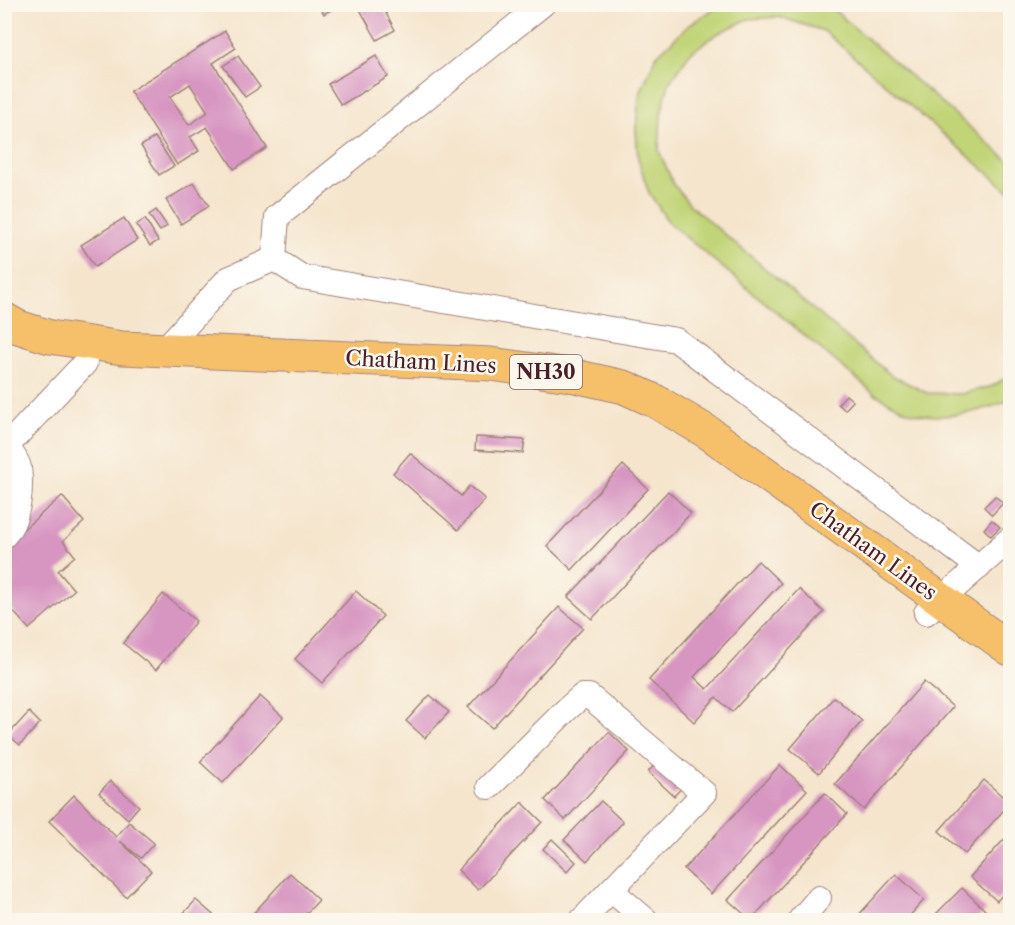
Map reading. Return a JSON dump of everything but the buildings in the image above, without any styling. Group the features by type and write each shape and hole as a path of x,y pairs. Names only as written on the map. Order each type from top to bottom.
{"highway":[{"name":"Chatham Lines","path":"4,319 18,327 50,338 122,348 491,364 570,375 624,387 655,401 709,433 934,606 1011,672"},
{"name":"Chatham Lines","path":"4,341 29,351 85,363 139,369 557,391 620,407 682,439 934,606 1011,649"}],"street":[{"path":"274,259 277,217 543,4"},
{"path":"164,350 228,279 274,259"},
{"path":"274,259 302,277 676,340 979,567"},
{"path":"4,536 16,516 19,466 6,448 85,363"},
{"path":"934,606 1011,539"},
{"path":"489,787 582,696 589,696 704,793 582,921"},
{"path":"611,890 646,921"},
{"path":"800,921 819,898"}],"green space":[{"path":"722,4 819,5 834,10 1010,162 1010,192 824,31 779,17 748,19 717,34 690,53 669,83 661,115 659,151 674,185 691,206 891,375 927,393 961,394 993,386 1010,375 1010,400 987,408 950,416 913,413 899,407 875,394 669,223 649,193 638,159 636,129 639,96 656,56 690,24"}]}
